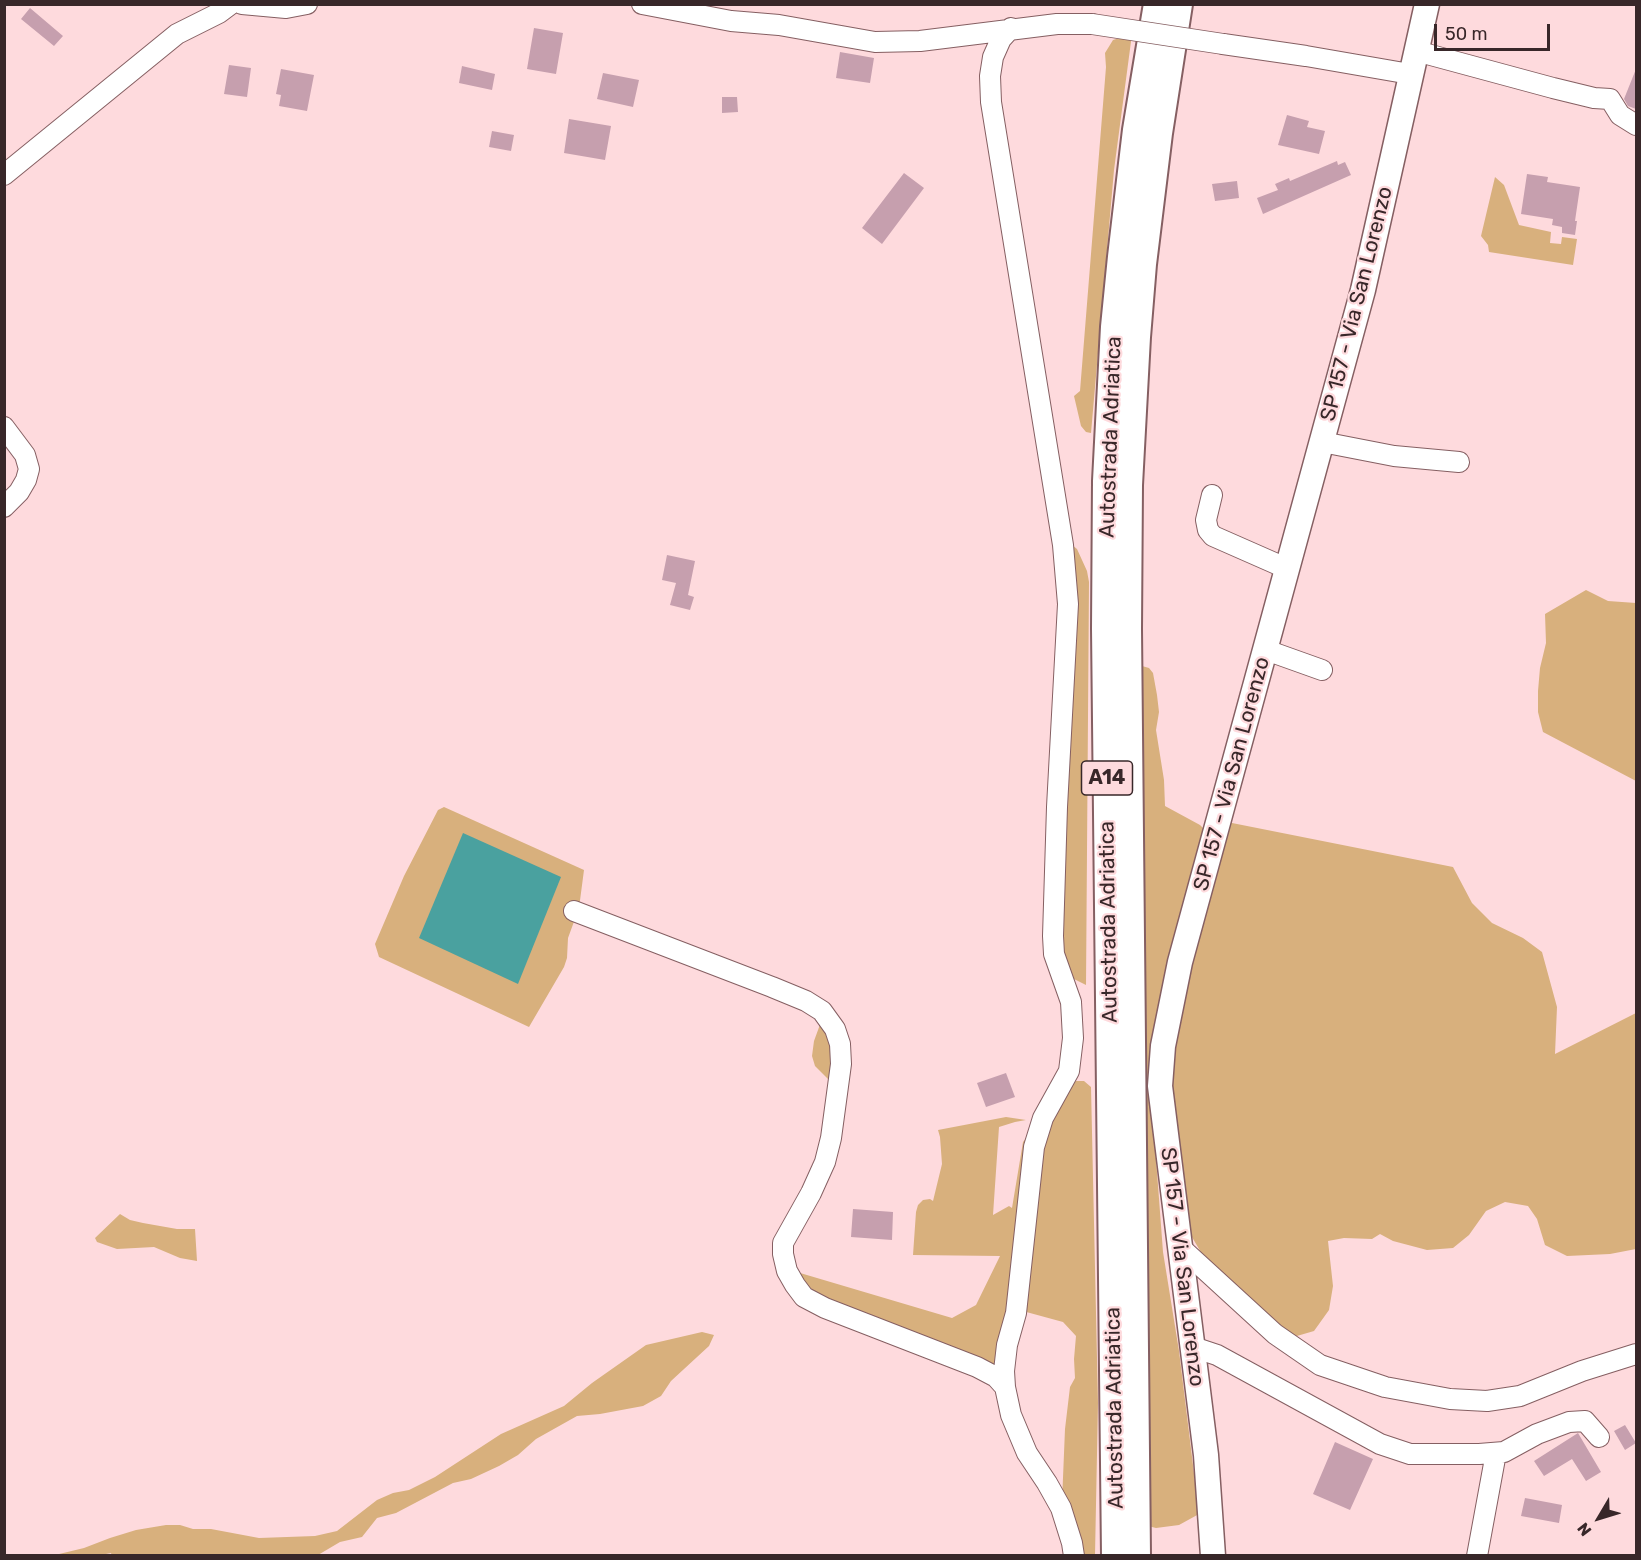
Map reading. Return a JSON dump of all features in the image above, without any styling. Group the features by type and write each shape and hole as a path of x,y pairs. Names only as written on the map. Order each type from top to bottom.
{"highway":[{"name":"Autostrada Adriatica","path":"1116,1556 1106,673 1107,481 1115,327 1122,257 1137,130 1158,4"},
{"name":"Autostrada Adriatica","path":"1136,1556 1127,641 1128,485 1136,337 1145,242 1158,133 1179,4"}],"main road":[{"name":"SP 157 - Via San Lorenzo","path":"1213,1556 1206,1455 1160,1086 1163,1046 1180,962 1363,290 1427,4"}],"street":[{"path":"4,175 177,34 219,13 231,4"},
{"path":"242,4 286,8 307,4"},
{"path":"642,4 731,21 779,25 875,42 920,41 1057,24 1092,24 1410,74"},
{"path":"1011,28 1002,39 993,57 990,76 991,102 1058,507 1065,568 1068,604 1057,807 1053,936 1054,954 1071,1002 1073,1038 1069,1071 1043,1118 1034,1147 1016,1313 1007,1345 1005,1387 1011,1415 1027,1453 1061,1508 1074,1556"},
{"path":"1416,51 1563,91 1594,98 1611,99 1620,115 1636,125"},
{"path":"4,427 25,455 29,469 19,492 4,507"},
{"path":"1323,442 1394,456 1459,462"},
{"path":"1212,495 1206,520 1208,530 1213,536 1288,569"},
{"path":"1266,650 1322,670"},
{"path":"574,910 772,987 806,1001 822,1011 835,1029 840,1044 841,1064 831,1138 825,1162 811,1193 783,1243 783,1254 791,1278 804,1297 825,1308 977,1367 996,1377 1005,1387"},
{"path":"1180,1247 1275,1334 1320,1365 1385,1387 1450,1399 1487,1401 1520,1396 1582,1371 1636,1354"},
{"path":"1193,1347 1217,1354 1380,1444 1410,1454 1504,1452 1537,1434 1569,1422 1585,1421 1599,1437"},
{"path":"1477,1556 1496,1453"}],"shaded area":[{"path":"1132,34 1114,170 1091,433 1086,432 1081,426 1074,396 1080,391 1106,67 1105,53 1113,40"},
{"path":"1495,177 1504,185 1519,225 1551,232 1550,243 1561,244 1562,237 1577,239 1573,265 1489,252 1488,245 1481,236"},
{"path":"1071,544 1077,549 1087,571 1089,582 1086,985 1063,970 1057,943"},
{"path":"1586,590 1608,601 1636,603 1636,781 1543,732 1538,712 1538,691 1540,668 1546,643 1545,614"},
{"path":"1142,666 1149,668 1153,673 1157,695 1159,712 1156,730 1164,780 1165,806 1200,825 1208,833 1153,1119 1163,1252 1179,1351 1199,1514 1179,1525 1156,1528 1148,1526 1142,1038"},
{"path":"444,807 584,870 579,908 568,938 564,967 529,1027 379,957 375,944 404,876 438,810"},
{"path":"1227,822 1453,867 1472,903 1492,923 1523,938 1542,952 1557,1007 1555,1054 1636,1013 1636,1249 1610,1254 1567,1256 1545,1245 1537,1219 1528,1206 1505,1202 1486,1211 1469,1235 1453,1248 1427,1250 1393,1241 1380,1234 1372,1239 1344,1238 1328,1241 1333,1286 1329,1310 1314,1331 1290,1338 1208,1264 1183,1222 1172,1116 1170,1065 1174,1030"},
{"path":"822,1019 829,1027 834,1085 815,1066 812,1056 814,1041"},
{"path":"1076,1081 1084,1081 1091,1087 1098,1403 1095,1555 1079,1555 1062,1502 1065,1429 1070,1387 1075,1378 1076,1336 1063,1322 1019,1310 1041,1134 1068,1088"},
{"path":"1006,1117 1026,1120 999,1127 993,1215 1009,1206 1012,1208 1023,1142 1030,1133 998,1375 825,1305 790,1270 952,1318 976,1305 1000,1256 913,1255 916,1212 923,1200 933,1201 942,1164 938,1130"},
{"path":"120,1214 130,1220 143,1223 177,1229 195,1229 197,1261 180,1258 154,1247 117,1249 97,1242 95,1238"},
{"path":"702,1332 714,1335 709,1346 671,1381 661,1396 643,1406 577,1416 536,1439 518,1455 499,1466 471,1479 453,1483 396,1513 377,1518 362,1537 340,1542 318,1555 112,1556 111,1553 96,1556 55,1555 84,1548 136,1530 166,1525 211,1529 259,1538 315,1536 337,1531 377,1500 393,1493 409,1490 435,1477 501,1434 564,1406 646,1345"}],"water":[{"path":"463,833 561,877 518,984 419,938"}],"building":[{"path":"30,8 63,36 54,46 21,19"},
{"path":"534,28 563,33 556,74 527,69"},
{"path":"840,52 874,58 870,83 836,78"},
{"path":"229,65 251,68 247,97 224,94"},
{"path":"462,66 495,74 492,90 459,83"},
{"path":"281,69 314,75 307,111 279,106 281,95 276,94"},
{"path":"1636,69 1636,109 1628,106 1624,99"},
{"path":"603,73 639,80 633,107 597,99"},
{"path":"722,97 737,97 738,112 722,113"},
{"path":"1287,115 1309,121 1307,127 1325,131 1319,154 1278,145"},
{"path":"569,119 611,126 605,160 564,153"},
{"path":"492,131 514,135 511,151 489,147"},
{"path":"1337,161 1338,165 1345,162 1351,175 1263,214 1257,198 1278,190 1275,184 1289,178 1290,181"},
{"path":"904,173 924,188 882,244 862,228"},
{"path":"1527,174 1548,177 1547,182 1580,187 1575,235 1562,233 1562,227 1552,225 1553,219 1521,214"},
{"path":"1237,181 1239,198 1215,201 1212,184"},
{"path":"667,555 695,561 688,595 694,597 690,610 670,605 676,583 662,580"},
{"path":"1006,1073 1015,1097 986,1107 977,1083"},
{"path":"853,1209 893,1212 892,1240 851,1237"},
{"path":"1625,1425 1636,1443 1625,1450 1614,1431"},
{"path":"1578,1433 1601,1472 1586,1481 1572,1459 1544,1476 1534,1461"},
{"path":"1335,1442 1373,1459 1350,1510 1313,1494"},
{"path":"1525,1498 1562,1505 1559,1523 1521,1516"}]}
